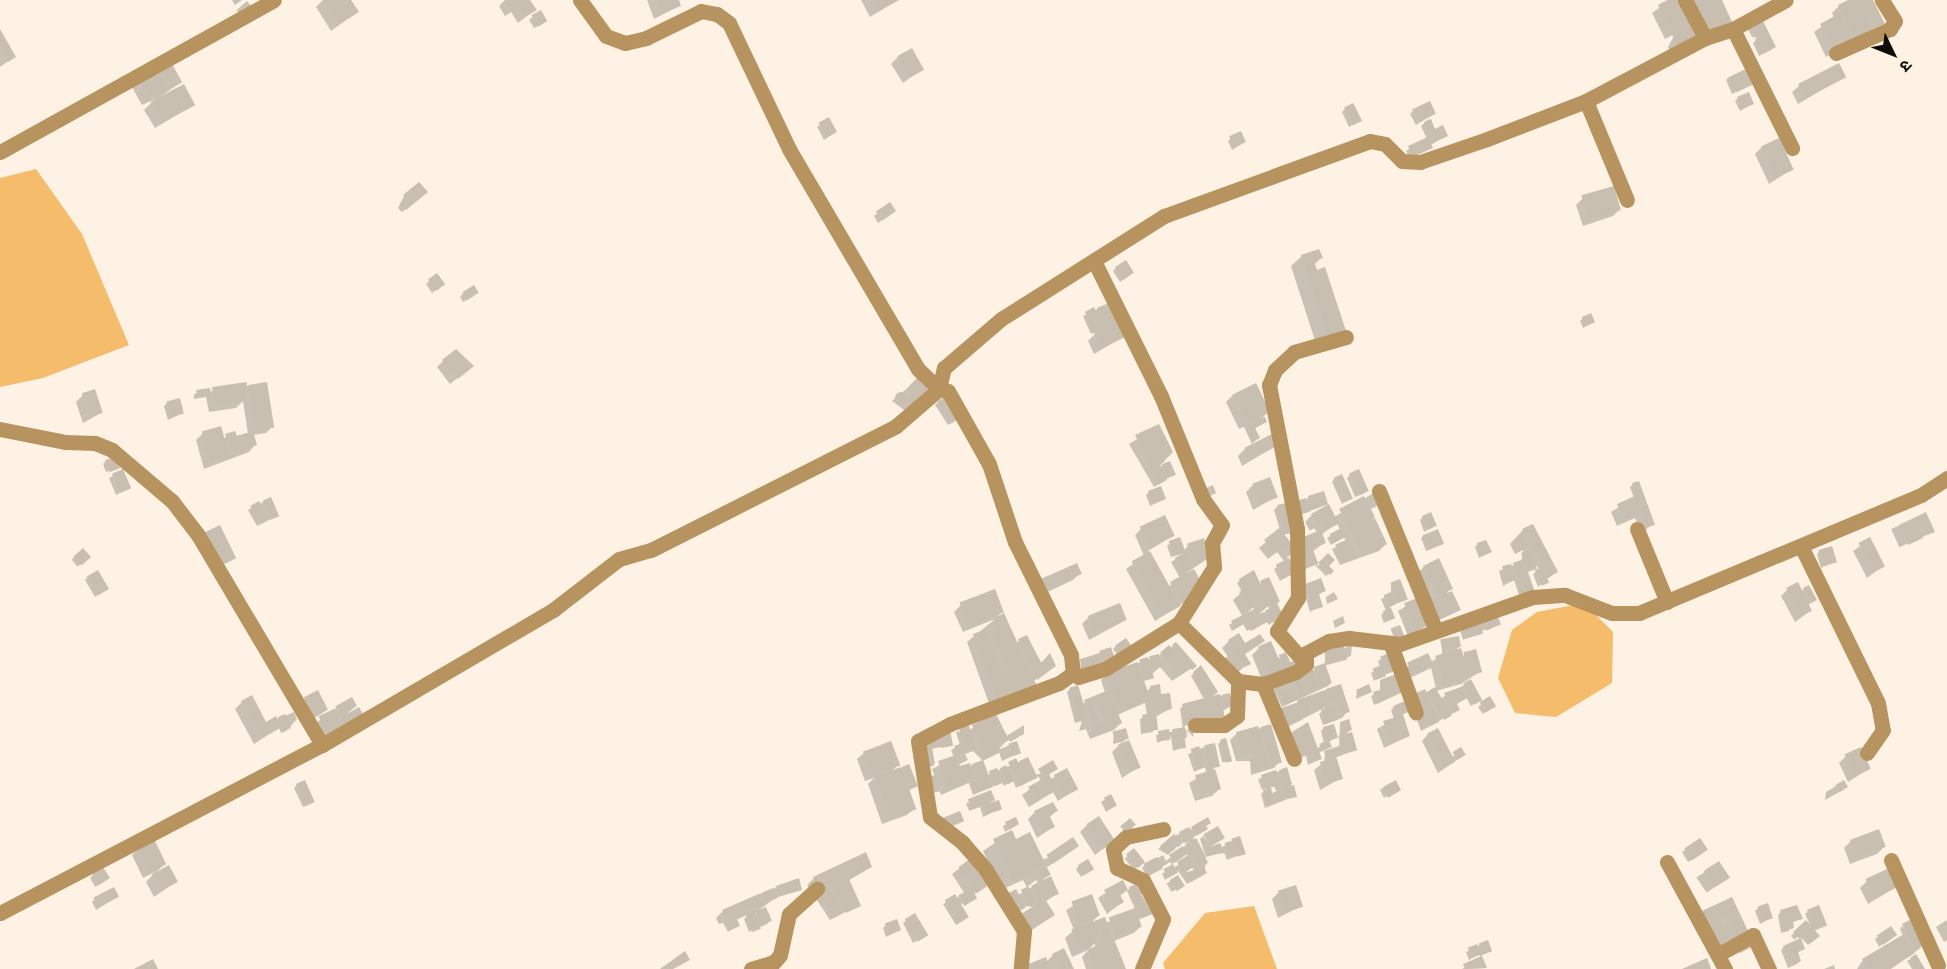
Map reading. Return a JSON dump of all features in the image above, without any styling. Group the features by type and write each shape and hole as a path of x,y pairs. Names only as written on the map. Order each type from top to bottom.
{"street":[{"path":"0,152 274,0"},
{"path":"580,0 606,36 625,43 701,11 717,14 729,23 789,149 918,369 939,389 948,391 988,464 1016,542 1071,654 1073,672 1078,677 1105,669 1179,623 1214,567 1212,543 1222,525 1203,500 1161,396 1095,263"},
{"path":"1685,0 1705,38"},
{"path":"0,913 322,745 553,610 619,560 651,550 896,426 939,389 944,369 984,332 1095,263 1164,216 1360,144 1378,141 1402,161 1420,162 1586,101 1705,38 1733,29 1786,0"},
{"path":"1836,53 1890,29 1895,21 1882,0"},
{"path":"1733,29 1792,148"},
{"path":"1586,101 1627,200"},
{"path":"1305,664 1277,631 1298,598 1298,529 1269,385 1275,370 1294,352 1346,337"},
{"path":"0,429 65,442 95,443 112,450 172,501 198,535 322,745"},
{"path":"1179,623 1238,681 1263,684 1296,672 1305,664 1306,653 1340,638 1391,645 1533,597 1565,595 1627,615 1667,602 1921,495 1947,478"},
{"path":"1379,491 1437,631"},
{"path":"1637,529 1667,602"},
{"path":"1801,546 1878,703 1883,730 1867,753"},
{"path":"1391,645 1416,713"},
{"path":"1021,969 1024,931 987,870 962,842 930,817 918,741 950,724 1059,683 1073,672"},
{"path":"1196,725 1224,725 1237,716 1238,681"},
{"path":"1263,684 1294,759"},
{"path":"1142,969 1163,919 1143,880 1117,868 1113,849 1126,837 1163,829"},
{"path":"1891,860 1938,964"},
{"path":"1667,862 1719,954 1725,969"},
{"path":"754,969 780,955 789,914 817,889"},
{"path":"1719,954 1753,935 1769,969"}],"shaded area":[{"path":"36,169 82,234 129,345 43,378 0,387 0,178"},
{"path":"1584,603 1613,632 1612,683 1556,717 1515,713 1498,678 1512,630 1537,612"},
{"path":"1254,906 1277,969 1165,969 1163,963 1205,913"}],"building":[{"path":"323,0 351,0 359,12 338,25"},
{"path":"506,0 530,0 537,10 525,17 518,7 513,10"},
{"path":"656,0 679,0 681,6 660,14"},
{"path":"871,0 899,0 877,12"},
{"path":"1667,0 1680,0 1698,37 1678,47 1658,5"},
{"path":"1692,0 1722,0 1733,24 1709,36"},
{"path":"1848,0 1873,0 1885,24 1875,28 1870,18 1867,19 1872,30 1854,38 1838,5"},
{"path":"541,10 547,21 538,27 531,15"},
{"path":"1840,13 1854,41 1845,45 1842,38 1836,41 1840,48 1833,51 1820,24"},
{"path":"1761,17 1776,47 1762,54 1755,39 1761,36 1755,35 1749,23"},
{"path":"0,29 16,57 8,62 0,49"},
{"path":"912,48 924,70 909,78 897,56"},
{"path":"1839,63 1846,77 1805,98 1798,84"},
{"path":"172,64 182,82 173,88 162,69"},
{"path":"157,69 168,90 150,100 138,79"},
{"path":"1746,69 1753,84 1736,92 1729,77"},
{"path":"184,84 195,105 162,123 150,102"},
{"path":"1749,92 1754,104 1742,109 1737,97"},
{"path":"1430,101 1436,114 1418,122 1412,109"},
{"path":"1353,103 1362,121 1353,125 1344,108"},
{"path":"829,117 837,132 826,138 818,123"},
{"path":"1431,119 1435,129 1443,125 1448,136 1433,143 1424,122"},
{"path":"1241,131 1246,142 1234,147 1229,136"},
{"path":"1428,137 1433,148 1413,157 1408,146"},
{"path":"1779,138 1794,170 1776,178 1761,146"},
{"path":"419,182 428,192 406,210 400,204 406,198 403,195"},
{"path":"1614,186 1621,210 1588,219 1581,195"},
{"path":"890,202 896,211 882,221 876,212"},
{"path":"1319,249 1323,258 1314,261 1317,270 1325,267 1347,334 1329,340 1301,255"},
{"path":"1126,260 1134,273 1123,280 1115,267"},
{"path":"437,273 445,284 436,291 428,279"},
{"path":"474,285 479,293 467,300 462,292"},
{"path":"1109,303 1125,337 1101,349 1085,312 1094,307 1104,328 1097,308"},
{"path":"1591,313 1595,322 1586,326 1582,317"},
{"path":"456,349 474,366 458,379 442,360"},
{"path":"917,378 931,392 916,407 908,400 915,392 909,386"},
{"path":"247,382 245,401 215,406 212,387"},
{"path":"267,382 274,427 255,430 248,385"},
{"path":"1256,383 1270,412 1247,423 1233,394"},
{"path":"210,388 211,395 197,397 196,390"},
{"path":"95,389 103,413 89,417 82,393"},
{"path":"903,392 907,398 903,404 899,404 895,396"},
{"path":"946,396 960,418 951,423 938,401"},
{"path":"180,398 184,414 170,417 166,401"},
{"path":"1265,417 1267,422 1255,428 1260,438 1254,441 1247,425"},
{"path":"1159,424 1173,452 1160,465 1167,480 1158,485 1135,435"},
{"path":"221,426 230,458 211,463 202,432"},
{"path":"235,431 237,436 253,431 257,445 231,454 225,434"},
{"path":"1272,434 1278,446 1250,460 1244,448"},
{"path":"115,456 120,468 110,472 105,460"},
{"path":"1170,461 1176,475 1168,478 1162,465"},
{"path":"123,469 131,488 120,493 112,474"},
{"path":"1359,469 1369,491 1359,495 1349,473"},
{"path":"1342,474 1353,499 1345,502 1334,478"},
{"path":"1270,477 1278,498 1260,504 1252,484"},
{"path":"1639,481 1655,525 1648,527 1642,512 1623,520 1617,504 1637,495 1632,483"},
{"path":"1161,486 1166,499 1153,504 1148,491"},
{"path":"1324,491 1328,504 1312,509 1308,496"},
{"path":"1364,496 1375,517 1362,524 1375,518 1387,544 1364,556 1339,509"},
{"path":"271,497 279,516 271,520 263,501"},
{"path":"1306,498 1310,511 1297,515 1293,502"},
{"path":"259,501 269,519 260,524 250,506"},
{"path":"1286,503 1296,530 1284,534 1277,505"},
{"path":"1329,504 1339,524 1325,530 1321,523 1317,525 1311,514"},
{"path":"1431,512 1437,526 1428,530 1422,516"},
{"path":"1926,512 1935,532 1927,535 1923,526 1918,528 1923,538 1908,545 1899,525"},
{"path":"1165,515 1175,536 1149,548 1140,527"},
{"path":"1533,524 1558,572 1549,577 1522,529"},
{"path":"220,525 236,558 219,567 203,533"},
{"path":"1279,528 1297,550 1291,555 1284,547 1275,554 1264,540"},
{"path":"1341,528 1346,537 1334,543 1330,534"},
{"path":"1438,529 1444,544 1429,550 1423,535"},
{"path":"1321,530 1326,543 1303,552 1298,539"},
{"path":"1523,535 1529,547 1519,552 1513,540"},
{"path":"1180,537 1185,551 1174,555 1169,541"},
{"path":"1870,537 1885,566 1873,572 1858,543"},
{"path":"1204,538 1211,558 1194,564 1187,544"},
{"path":"1348,539 1356,557 1343,563 1335,545"},
{"path":"1486,540 1492,552 1482,556 1477,543"},
{"path":"1832,546 1837,562 1824,566 1819,550"},
{"path":"83,548 91,557 81,566 73,557"},
{"path":"1313,550 1318,563 1303,569 1298,556"},
{"path":"1530,550 1537,569 1517,575 1513,563 1524,559 1521,553"},
{"path":"1150,551 1181,606 1162,616 1132,561"},
{"path":"1186,552 1194,567 1183,573 1175,558"},
{"path":"1328,553 1335,560 1329,566 1334,571 1330,575 1318,563"},
{"path":"1289,558 1296,572 1283,579 1276,565"},
{"path":"1439,558 1453,589 1439,595 1423,566"},
{"path":"1077,563 1082,574 1046,590 1041,579"},
{"path":"1511,564 1515,581 1506,583 1502,566"},
{"path":"1542,567 1549,582 1542,586 1535,570"},
{"path":"1194,569 1202,583 1184,604 1170,582"},
{"path":"98,570 109,589 98,596 87,576"},
{"path":"1254,570 1270,605 1264,609 1258,599 1254,601 1256,606 1249,610 1239,592 1245,589 1239,579"},
{"path":"1528,572 1535,592 1523,596 1516,576"},
{"path":"1269,577 1280,602 1271,606 1260,581"},
{"path":"1321,578 1326,591 1313,596 1319,594 1323,607 1313,610 1305,584"},
{"path":"1400,579 1408,600 1399,603 1391,583"},
{"path":"1798,582 1812,611 1800,616 1786,588"},
{"path":"1809,585 1817,600 1811,603 1803,588"},
{"path":"995,589 1004,612 968,626 960,603"},
{"path":"1452,591 1461,610 1435,622 1427,603"},
{"path":"1391,592 1396,604 1389,607 1384,595"},
{"path":"1417,598 1428,625 1415,630 1404,603"},
{"path":"1120,603 1127,620 1094,633 1088,616"},
{"path":"1277,604 1284,616 1272,623 1265,611"},
{"path":"1256,608 1259,614 1264,612 1269,621 1251,631 1247,622 1235,629 1231,621"},
{"path":"1391,608 1395,618 1387,622 1383,611"},
{"path":"1004,613 1038,688 1020,697 990,630 997,627 993,619"},
{"path":"1497,615 1501,624 1486,631 1482,622"},
{"path":"1479,620 1483,633 1466,639 1462,625"},
{"path":"1400,625 1405,639 1396,643 1391,628"},
{"path":"987,629 1001,672 1007,670 1018,695 998,704 973,634"},
{"path":"1239,633 1245,643 1260,634 1265,641 1245,654 1251,664 1245,667 1241,660 1242,668 1234,674 1225,658 1235,652 1228,640"},
{"path":"1027,635 1041,663 1050,653 1056,666 1037,680 1018,639"},
{"path":"1459,636 1461,647 1442,650 1440,639"},
{"path":"1126,638 1132,647 1121,654 1115,645"},
{"path":"1271,641 1284,672 1271,678 1258,646"},
{"path":"1176,642 1197,666 1192,670 1172,645"},
{"path":"1343,644 1347,659 1328,665 1324,649"},
{"path":"1169,645 1189,668 1180,676 1160,653"},
{"path":"1111,647 1115,659 1104,663 1100,651"},
{"path":"1461,648 1470,678 1444,686 1435,656"},
{"path":"1476,649 1482,672 1470,676 1463,652"},
{"path":"1286,652 1294,671 1287,674 1279,655"},
{"path":"1391,652 1395,671 1387,674 1380,657"},
{"path":"1428,653 1434,666 1413,675 1407,663"},
{"path":"1097,654 1100,664 1083,669 1080,659"},
{"path":"1159,654 1162,667 1152,669 1149,656"},
{"path":"1148,657 1154,678 1145,681 1139,659"},
{"path":"1138,662 1150,700 1119,710 1107,672"},
{"path":"1325,663 1332,683 1320,687 1314,667"},
{"path":"1201,665 1218,692 1213,696 1206,696 1196,681 1193,672"},
{"path":"1382,665 1386,676 1377,680 1373,668"},
{"path":"1313,669 1320,688 1307,693 1300,674"},
{"path":"1399,673 1405,691 1377,704 1373,692 1383,689 1380,680"},
{"path":"1298,675 1306,695 1300,698 1292,678"},
{"path":"1471,679 1482,700 1474,704 1463,683"},
{"path":"1160,684 1161,694 1170,693 1172,709 1153,712 1150,686"},
{"path":"1341,684 1350,712 1342,714 1337,701 1330,703 1326,689"},
{"path":"1369,684 1372,692 1360,697 1356,690"},
{"path":"1078,685 1088,718 1079,720 1069,688"},
{"path":"1293,687 1298,699 1285,704 1280,692"},
{"path":"1435,687 1452,715 1444,720 1427,692"},
{"path":"1461,687 1467,698 1457,704 1460,710 1454,713 1444,693"},
{"path":"1425,689 1439,722 1424,729 1412,695"},
{"path":"318,690 328,710 314,717 304,697"},
{"path":"1109,690 1122,723 1097,734 1084,700","holes":["1098,703 1106,722 1100,725 1092,706"]},
{"path":"1325,690 1329,705 1314,710 1313,704 1309,706 1311,713 1302,716 1297,700"},
{"path":"1230,693 1233,706 1225,707 1222,695"},
{"path":"1220,694 1225,718 1186,724 1182,704"},
{"path":"252,695 266,722 276,716 281,725 278,717 285,714 291,728 284,731 282,727 261,738 241,701"},
{"path":"1490,696 1496,706 1486,712 1480,702"},
{"path":"352,697 357,706 340,715 335,706"},
{"path":"1405,701 1409,712 1403,714 1410,736 1391,743 1383,721 1397,717 1393,706"},
{"path":"1296,703 1302,720 1285,726 1279,709"},
{"path":"1334,705 1339,719 1326,724 1321,710"},
{"path":"359,707 364,716 345,726 341,717"},
{"path":"334,709 343,728 327,735 319,716"},
{"path":"1156,713 1158,730 1144,732 1142,715"},
{"path":"996,714 1009,740 1000,745 994,733 1001,752 986,759 972,725"},
{"path":"1349,719 1352,730 1342,733 1340,722"},
{"path":"1308,722 1322,759 1311,763 1309,754 1298,757 1292,732"},
{"path":"968,724 977,749 968,753 959,727"},
{"path":"1271,724 1282,762 1271,765 1260,727"},
{"path":"1334,724 1338,738 1329,740 1332,747 1322,751 1319,744 1327,741 1323,727"},
{"path":"1258,726 1269,768 1254,773 1250,759 1255,757 1254,752 1242,755 1236,732"},
{"path":"1185,727 1187,738 1174,740 1172,729"},
{"path":"1126,728 1129,739 1115,742 1112,732"},
{"path":"1438,728 1455,762 1445,767 1427,733"},
{"path":"1169,729 1170,740 1160,741 1158,731"},
{"path":"950,730 953,746 941,748 938,732"},
{"path":"1352,732 1357,750 1344,754 1339,736"},
{"path":"938,736 939,745 932,747 935,764 922,766 921,739"},
{"path":"1226,738 1232,761 1226,763 1220,740"},
{"path":"1185,739 1186,748 1176,749 1175,740"},
{"path":"1129,740 1141,768 1130,772 1118,745"},
{"path":"891,741 900,765 872,776 863,752"},
{"path":"1017,741 1021,753 1012,756 1008,744"},
{"path":"963,743 966,753 957,755 954,746"},
{"path":"1215,743 1220,766 1209,769 1204,745"},
{"path":"1199,746 1207,767 1198,770 1191,749"},
{"path":"1339,746 1342,754 1336,756 1343,779 1326,784 1320,762 1327,760 1324,751"},
{"path":"1461,747 1466,755 1457,760 1453,752"},
{"path":"1861,747 1871,769 1854,776 1845,754"},
{"path":"956,755 960,766 970,763 975,779 948,789 938,761"},
{"path":"1028,757 1038,778 1029,782 1019,761"},
{"path":"1016,758 1028,782 1020,786 1008,762"},
{"path":"983,760 993,787 976,793 972,782 978,779 972,764"},
{"path":"1053,760 1058,769 1049,774 1058,790 1036,801 1028,787 1044,778 1038,769"},
{"path":"909,764 918,786 911,789 902,767"},
{"path":"1006,765 1014,781 1008,784 1000,768"},
{"path":"901,767 916,809 890,819 875,777"},
{"path":"1287,767 1292,784 1265,788 1261,775 1276,770 1283,782 1279,770"},
{"path":"997,768 1003,783 995,786 989,771"},
{"path":"1067,768 1078,789 1065,796 1054,775"},
{"path":"1215,769 1221,789 1201,795 1195,775"},
{"path":"936,775 939,792 929,793 926,777"},
{"path":"305,780 315,802 306,806 296,784"},
{"path":"1396,780 1401,790 1388,798 1383,787"},
{"path":"1844,780 1848,787 1839,792 1835,785"},
{"path":"1294,785 1297,797 1287,799 1283,788"},
{"path":"1271,787 1272,793 1281,790 1284,800 1268,806 1263,790"},
{"path":"991,790 995,800 972,810 968,799"},
{"path":"1111,794 1117,806 1110,809 1104,798"},
{"path":"999,800 1002,810 986,815 983,805"},
{"path":"1053,802 1058,811 1049,815 1055,827 1044,832 1034,811"},
{"path":"960,811 964,821 946,829 941,818"},
{"path":"1099,816 1115,841 1103,849 1086,824"},
{"path":"1016,817 1019,824 1009,830 1005,822"},
{"path":"1208,817 1211,823 1206,826 1208,829 1196,836 1191,827"},
{"path":"1130,818 1136,825 1126,833 1120,827"},
{"path":"1218,826 1225,838 1210,847 1203,834"},
{"path":"1189,827 1194,837 1185,843 1179,832"},
{"path":"1879,829 1886,847 1857,858 1850,840"},
{"path":"1012,830 1016,839 1030,832 1046,865 1012,881 993,839"},
{"path":"1174,834 1182,844 1178,847 1173,842 1170,845 1175,850 1166,852 1160,846"},
{"path":"1240,836 1246,854 1237,857 1231,839"},
{"path":"1073,837 1079,846 1053,864 1046,855"},
{"path":"1196,838 1208,863 1203,865 1207,873 1191,882 1186,873 1199,868 1185,844"},
{"path":"1700,838 1708,850 1692,860 1684,849"},
{"path":"154,839 166,864 150,872 138,847"},
{"path":"1230,841 1236,855 1230,857 1224,843"},
{"path":"1220,843 1225,853 1209,855 1206,848"},
{"path":"1183,846 1188,853 1175,863 1169,855"},
{"path":"1134,848 1145,862 1137,868 1126,854"},
{"path":"866,852 872,867 849,879 861,906 846,913 833,885 820,891 813,877"},
{"path":"1188,855 1195,866 1184,873 1177,862"},
{"path":"1157,857 1163,869 1150,875 1144,864"},
{"path":"970,859 988,885 977,893 959,867"},
{"path":"1088,859 1094,869 1084,875 1078,865"},
{"path":"1719,861 1730,878 1715,888 1704,871"},
{"path":"1173,864 1178,873 1168,878 1163,869"},
{"path":"169,865 178,882 161,891 152,874"},
{"path":"1046,866 1051,875 1041,880 1036,871"},
{"path":"103,867 110,878 99,885 92,874"},
{"path":"1889,868 1898,887 1874,898 1865,879"},
{"path":"1178,875 1185,886 1176,891 1170,880"},
{"path":"1051,876 1059,894 1038,901 1031,886"},
{"path":"799,878 802,890 779,896 776,886"},
{"path":"1123,880 1128,890 1120,895 1124,902 1114,908 1104,890"},
{"path":"1141,882 1145,893 1141,894 1153,914 1142,918 1129,887"},
{"path":"1296,885 1303,907 1285,913 1278,891"},
{"path":"1028,886 1037,902 1030,906 1021,890"},
{"path":"114,887 119,897 99,907 94,897"},
{"path":"773,888 777,898 766,903 762,892"},
{"path":"830,888 843,913 833,918 820,893"},
{"path":"971,888 977,898 964,906 958,896"},
{"path":"1016,889 1026,908 1015,913 1005,895"},
{"path":"761,893 766,904 741,912 743,916 737,919 740,926 731,930 725,920 732,916 726,918 722,910"},
{"path":"955,894 969,917 959,923 945,900"},
{"path":"1092,894 1100,916 1079,923 1071,902"},
{"path":"1732,897 1749,933 1719,947 1702,911","holes":["1727,915 1731,925 1723,928 1719,919"]},
{"path":"1045,899 1055,915 1030,930 1020,914"},
{"path":"1768,903 1773,918 1762,922 1758,906"},
{"path":"1797,905 1803,919 1793,921 1794,928 1784,931 1780,910"},
{"path":"1819,905 1827,925 1815,930 1807,910"},
{"path":"766,907 772,921 762,925 756,911"},
{"path":"1135,908 1142,927 1116,936 1109,918"},
{"path":"754,911 761,929 752,932 746,914"},
{"path":"915,913 928,935 918,941 905,919"},
{"path":"1105,917 1113,938 1102,942 1101,927 1097,929 1100,936 1094,938 1089,923"},
{"path":"897,919 901,930 889,935 885,923"},
{"path":"1806,920 1820,936 1811,943 1803,935 1799,939 1793,932"},
{"path":"1910,920 1923,946 1915,950 1902,924"},
{"path":"1088,923 1096,944 1079,950 1071,929"},
{"path":"1891,926 1897,935 1883,945 1877,936"},
{"path":"1904,934 1915,953 1889,969 1867,968 1862,959"},
{"path":"1801,938 1805,949 1798,952 1801,961 1791,966 1783,946"},
{"path":"1114,939 1126,969 1095,969 1088,949"},
{"path":"1488,940 1492,951 1483,955 1479,943"},
{"path":"1477,944 1481,954 1472,958 1468,948"},
{"path":"1064,948 1074,969 1060,969 1052,954"},
{"path":"685,951 690,960 673,969 660,969"},
{"path":"1916,954 1925,969 1916,969 1910,958"},
{"path":"1482,956 1487,968 1465,969 1463,964"},
{"path":"1046,957 1050,969 1022,969 1021,967"},
{"path":"1707,958 1711,969 1682,969"},
{"path":"153,959 158,969 134,969"}]}
